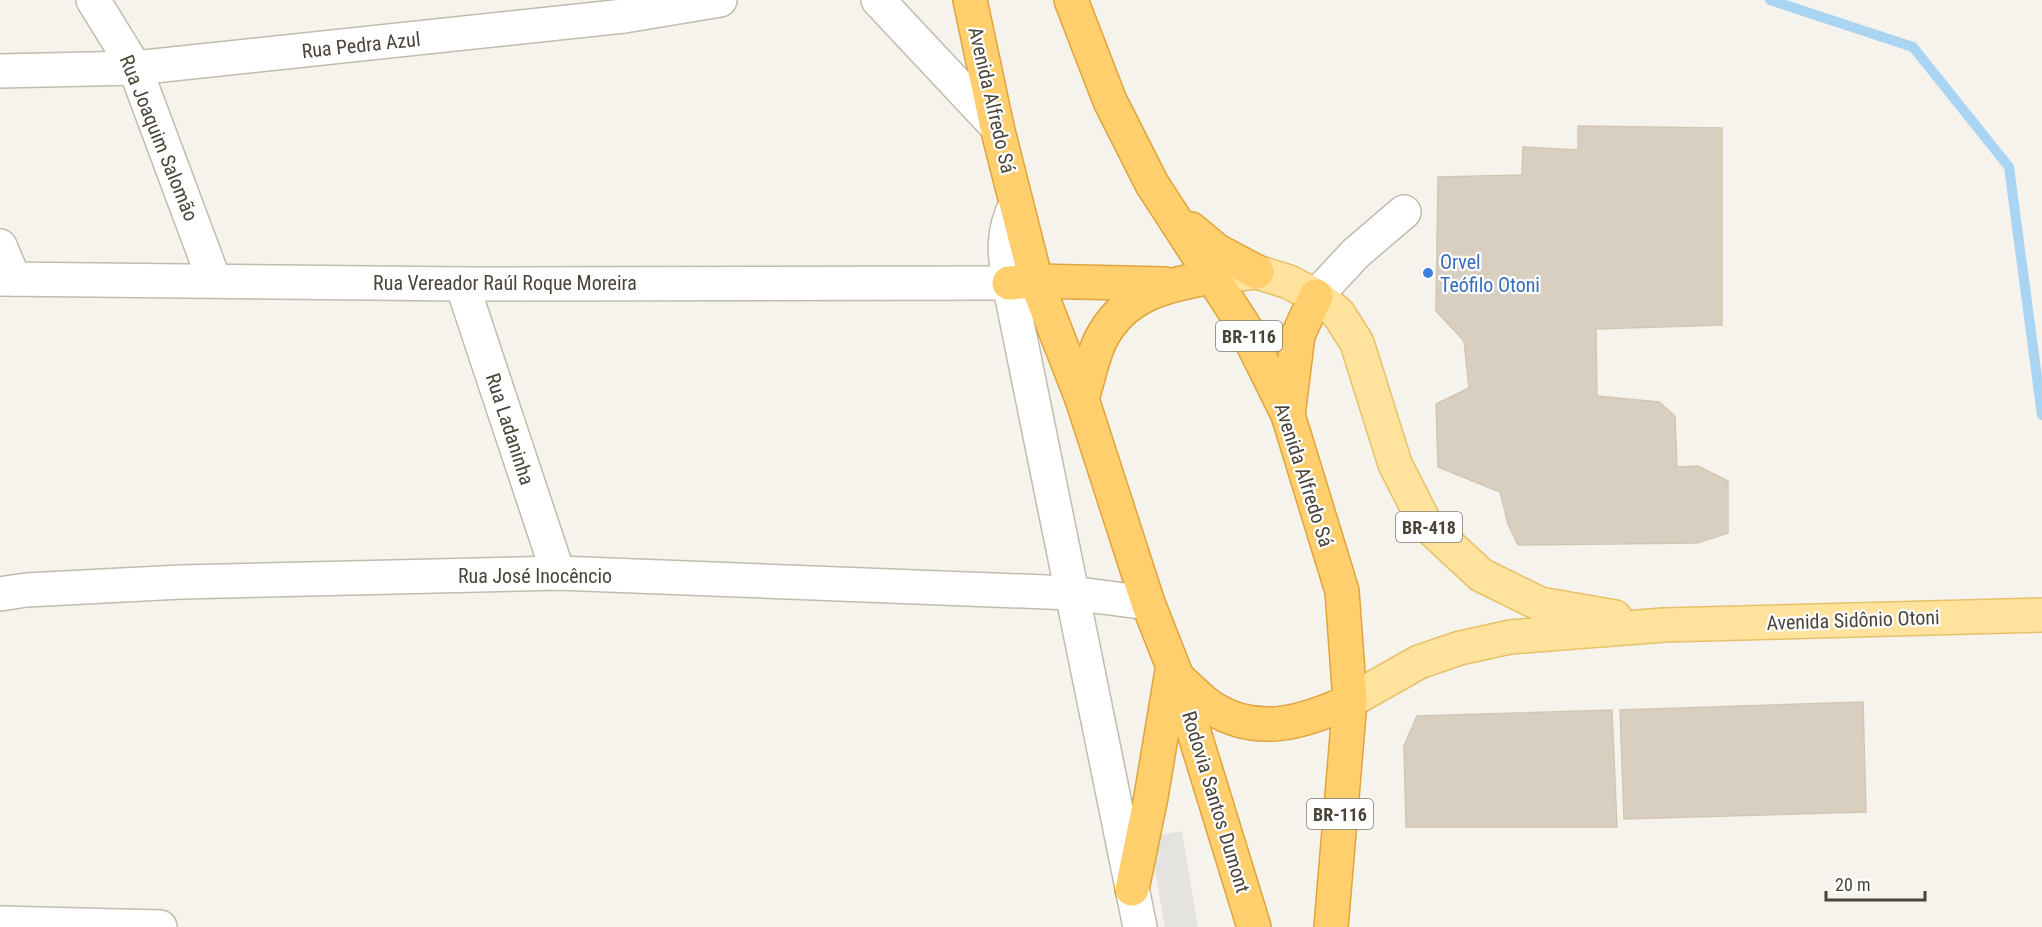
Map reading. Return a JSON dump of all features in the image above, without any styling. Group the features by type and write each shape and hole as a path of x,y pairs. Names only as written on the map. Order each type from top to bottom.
{"highway":[{"name":"Avenida Alfredo Sá","path":"970,0 1016,204 1023,282 1082,399 1149,603 1175,672"},
{"name":"Avenida Alfredo Sá","path":"1071,0 1110,101 1152,184 1244,326 1288,415 1342,591 1350,701 1331,927"},
{"path":"1152,184 1192,230 1216,250 1257,272"},
{"path":"1023,282 1167,284 1212,276"},
{"path":"1082,399 1101,340 1128,305 1167,284"},
{"path":"1288,415 1298,336 1316,296"},
{"path":"1175,672 1212,708 1242,722 1280,725 1317,716 1350,701"},
{"path":"1132,889 1175,672"},
{"name":"Rodovia Santos Dumont","path":"1175,672 1254,927"}],"main road":[{"name":"BR-418","path":"1212,276 1257,272 1289,282 1316,296 1338,313 1357,343 1395,464 1425,523 1481,575 1540,604 1664,625"},
{"name":"Avenida Sidônio Otoni","path":"1664,625 2034,615"},
{"name":"BR-418","path":"1350,701 1419,663 1460,648 1510,638 1664,625"}],"street":[{"name":"Rua Joaquim Salomão","path":"93,0 135,68 214,280"},
{"name":"Rua Pedra Azul","path":"0,71 135,68 624,16 720,0"},
{"path":"878,0 997,127"},
{"path":"1316,296 1356,253 1404,212"},
{"path":"0,246 7,279"},
{"name":"Rua Vereador Raúl Roque Moreira","path":"7,279 462,284 1023,282"},
{"name":"Avenida Alfredo Sá","path":"1023,282 1071,593 1140,927"},
{"name":"Rua Ladaninha","path":"462,284 558,573"},
{"name":"Rua José Inocêncio","path":"0,594 26,590 181,582 558,573 1071,593 1149,603"},
{"path":"0,922 160,927"}],"shaded area":[{"path":"1182,831 1198,927 1165,927 1149,837"}],"building":[{"path":"1578,126 1722,128 1722,325 1596,329 1597,396 1659,402 1675,416 1677,467 1698,466 1728,481 1728,533 1697,543 1518,545 1508,524 1500,492 1438,467 1436,404 1469,388 1464,341 1436,311 1438,177 1522,175 1523,147 1578,150"},
{"path":"1863,702 1866,812 1624,819 1620,710"},
{"path":"1612,710 1617,827 1406,827 1404,746 1417,716"}],"waterway":[{"path":"1770,0 1913,47 2009,167 2042,415"}],"place":[{"name":"Orvel Teófilo Otoni","path":"1428,273"}]}
